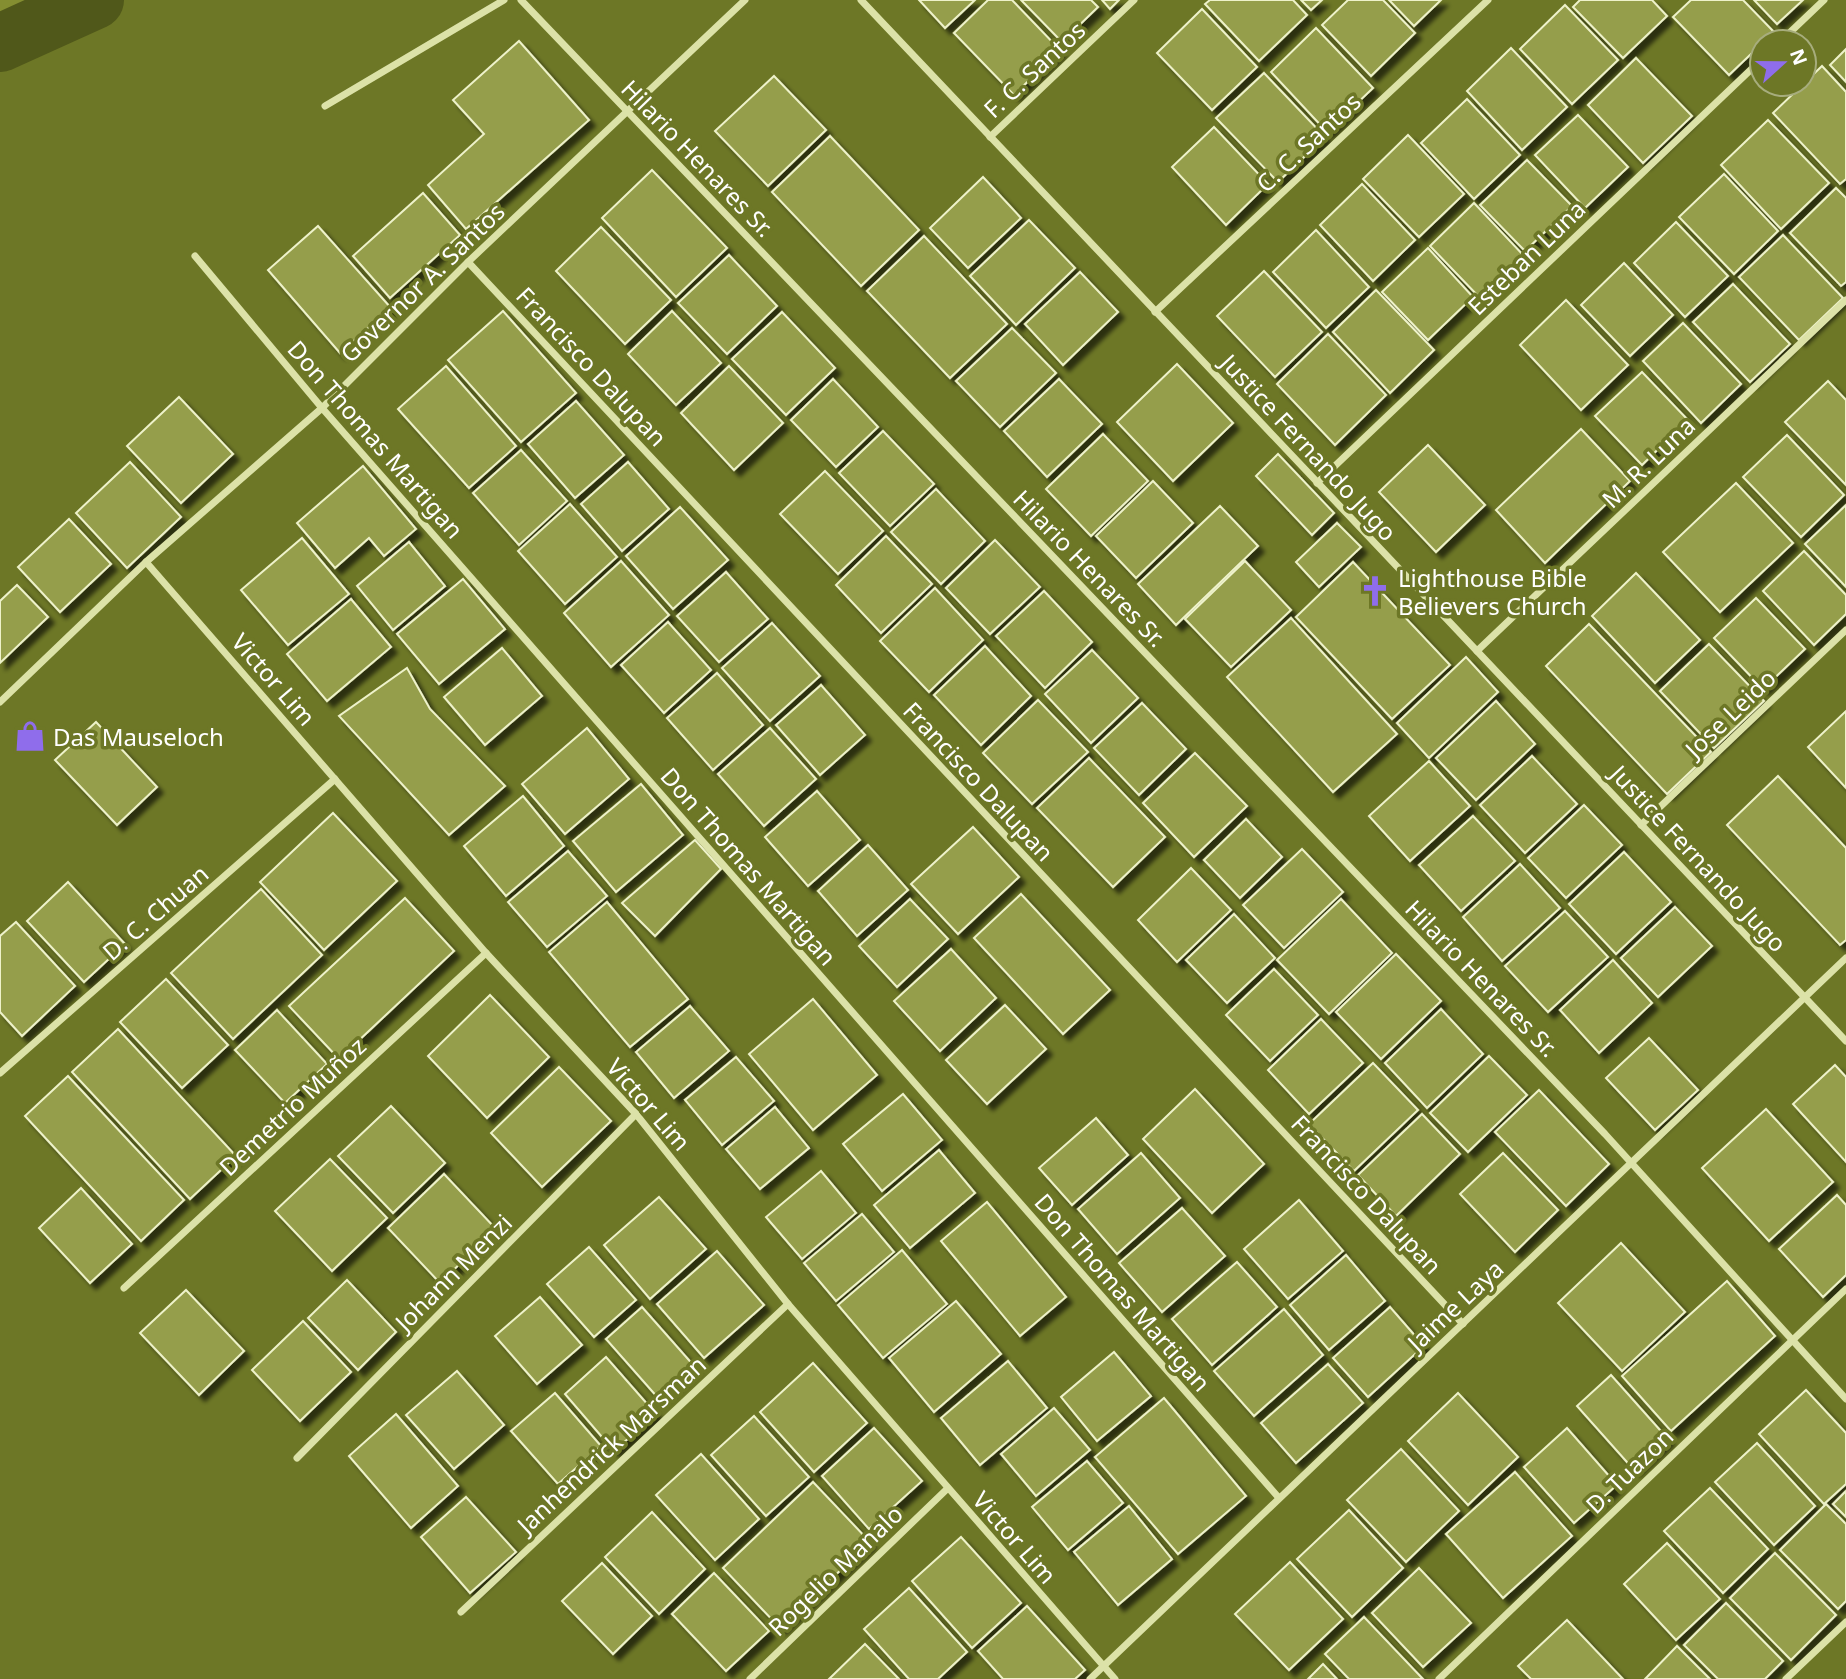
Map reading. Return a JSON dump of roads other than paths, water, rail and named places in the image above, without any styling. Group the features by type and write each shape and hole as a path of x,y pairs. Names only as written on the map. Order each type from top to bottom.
{"street":[{"path":"325,106 504,0"},
{"name":"Hilario Henares Sr.","path":"521,0 1586,1114 1790,1341 1846,1399"},
{"name":"Governor A. Santos","path":"0,702 146,562 322,408 468,262 745,0"},
{"name":"Justice Fernando Jugo","path":"861,0 1846,1041"},
{"name":"F. C. Santos","path":"990,137 1134,0"},
{"name":"C. C. Santos","path":"1155,312 1488,0"},
{"path":"1795,28 1824,0"},
{"name":"Esteban Luna","path":"1317,483 1748,72"},
{"name":"Don Thomas Martigan","path":"195,256 322,408 1279,1499"},
{"name":"Francisco Dalupan","path":"468,262 1463,1324"},
{"name":"M. R. Luna","path":"1477,651 1846,300"},
{"name":"Victor Lim","path":"146,562 485,953 636,1114 788,1304 1115,1679"},
{"name":"Jose Leido","path":"1641,825 1846,630"},
{"name":"D. C. Chuan","path":"0,1073 335,779"},
{"name":"Demetrio Muñoz","path":"124,1288 485,953"},
{"name":"Jaime Laya","path":"1090,1679 1846,958"},
{"name":"Johann Menzi","path":"297,1458 636,1114"},
{"name":"D. Tuazon","path":"1439,1679 1846,1289"},
{"name":"Janhendrick Marsman","path":"461,1612 788,1304"},
{"name":"Rogelio Manalo","path":"750,1679 947,1489"},
{"path":"1786,1679 1846,1622"}],"waterway":[{"path":"0,43 95,0"}],"place":[{"name":"Lighthouse Bible Believers Church","path":"1375,591"},
{"name":"Das Mauseloch","path":"30,736"}]}
